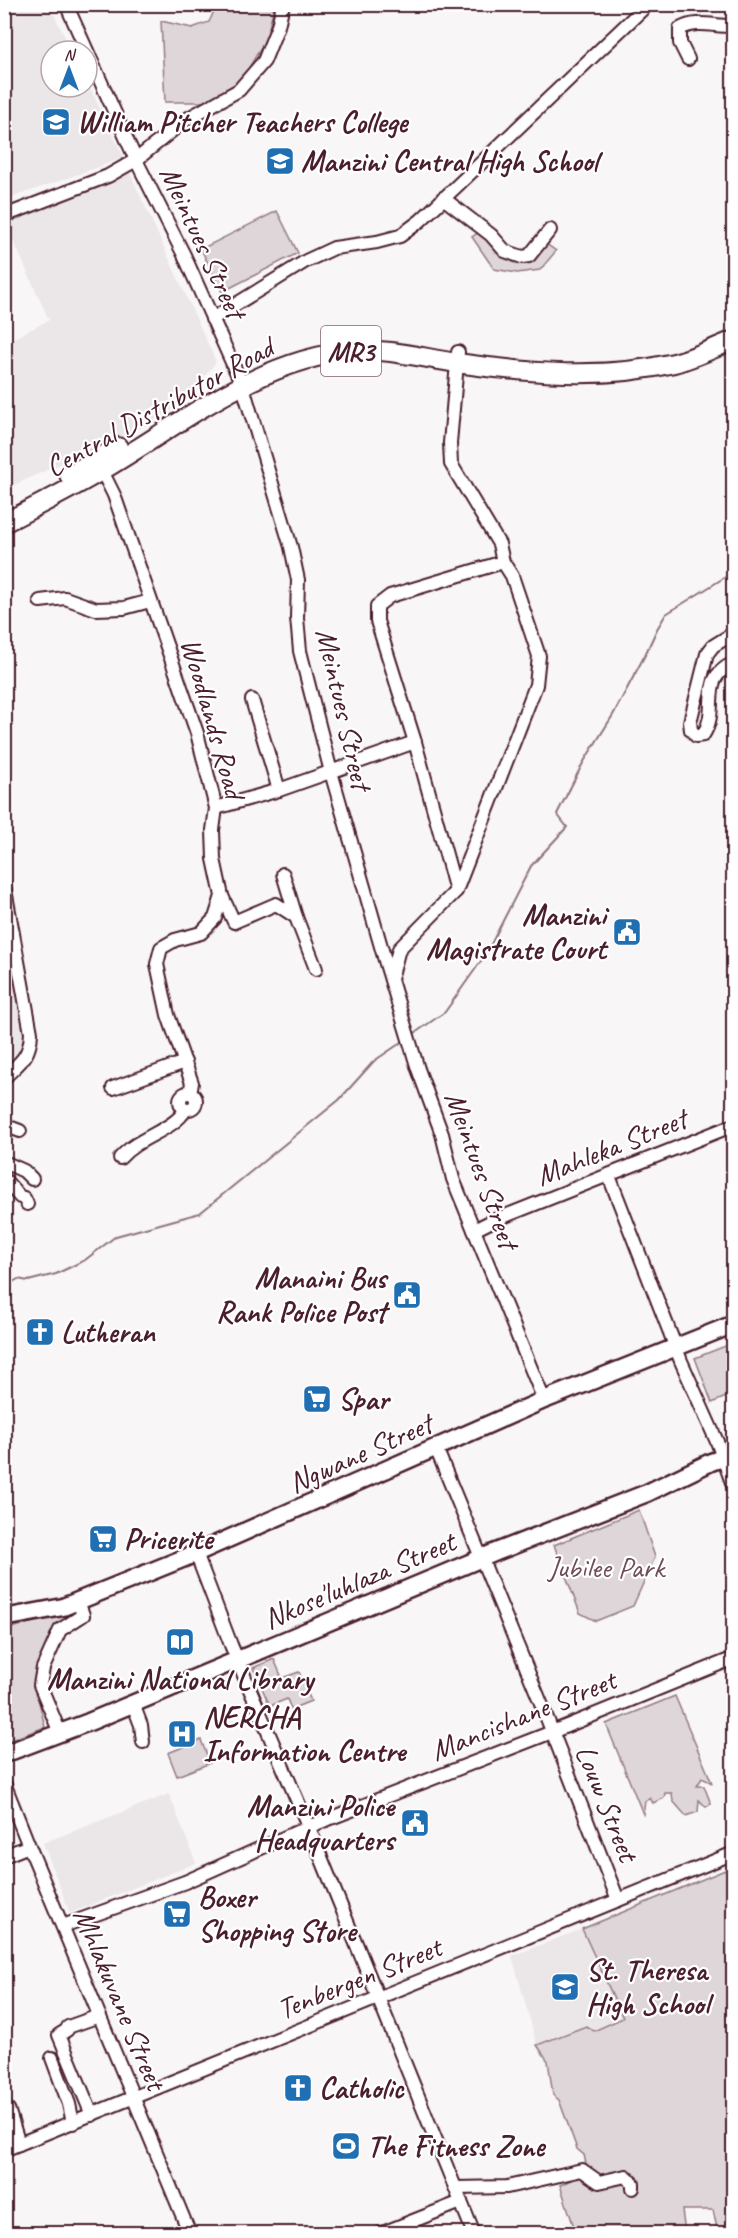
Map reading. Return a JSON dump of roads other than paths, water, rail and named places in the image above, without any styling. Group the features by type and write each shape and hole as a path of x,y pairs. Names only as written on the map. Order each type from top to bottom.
{"highway":[{"name":"Central Distributor Road","path":"4,511 241,384 317,357 355,351 398,352 602,366 669,357 734,333"},
{"name":"Central Distributor Road","path":"457,357 523,370 601,374 676,363 734,340"},
{"name":"Central Distributor Road","path":"4,523 102,471 241,384"}],"main road":[{"name":"Ngwane Street","path":"4,1618 63,1607 78,1601 195,1553 544,1400 734,1324"},
{"name":"Nkose'luhlaza Street","path":"4,1754 133,1704 481,1558 647,1492 711,1461 728,1456"}],"street":[{"name":"Meintues Street","path":"66,4 135,160 184,255 241,384 293,558 298,580 297,618 300,651 331,772 391,980 418,1069 442,1134 453,1179 544,1400"},
{"path":"4,216 108,176 135,160 185,120 239,90 264,61 278,26 283,4"},
{"path":"212,319 306,261 334,248 400,236 420,221 648,4"},
{"path":"688,59 680,43 680,29 702,23 734,26"},
{"path":"443,198 490,235 505,251 516,255 529,256 550,230"},
{"path":"391,980 399,949 456,891 532,696 538,671 539,656 536,643 512,576 503,562 499,544 451,464 450,443 457,357"},
{"name":"Woodlands Road","path":"102,471 114,495 196,733 216,808 213,830 214,859 222,896 234,922 276,904 296,917"},
{"path":"456,891 415,742 377,621 377,606 390,596 503,562"},
{"path":"40,601 65,598 96,609 124,608 150,601"},
{"path":"734,633 713,646 707,654 690,722 691,730 696,736 703,735 708,728 713,680 719,670 734,663"},
{"path":"252,700 279,790"},
{"path":"216,808 279,790 415,742"},
{"path":"283,874 296,917 316,969"},
{"path":"4,884 31,1033 30,1048 26,1058 4,1078"},
{"path":"120,1158 128,1149 143,1139 180,1120 186,1109 180,1103 180,1099 186,1093 190,1093 192,1083 168,1015 157,963 161,948 175,940 201,933 215,918 222,896"},
{"path":"113,1088 185,1062"},
{"path":"4,1125 20,1131"},
{"name":"Mahleka Street","path":"474,1230 734,1125"},
{"path":"4,1161 24,1171 32,1179"},
{"path":"609,1176 678,1348 681,1361 718,1444 728,1456 734,1488"},
{"path":"6,1182 20,1197 24,1198 27,1204"},
{"name":"Louw Street","path":"436,1448 618,1900"},
{"path":"195,1553 474,2234"},
{"path":"60,1733 40,1685 43,1668 60,1630 83,1615 78,1601"},
{"name":"Mancishane Street","path":"63,1926 185,1882 308,1827 734,1658"},
{"path":"133,1704 141,1725 143,1742"},
{"name":"Mhlakuvane Street","path":"4,1783 190,2234"},
{"path":"4,1856 29,1846"},
{"name":"Tenbergen Street","path":"4,2150 734,1853"},
{"path":"92,2115 59,2035 67,2031 68,2027 99,2016"},
{"path":"52,2058 69,2104 73,2123"},
{"path":"9,2109 19,2144"},
{"path":"456,2188 507,2187 582,2170 599,2185 626,2176 633,2183 633,2188"},
{"path":"380,2234 461,2202"}],"waterway":[{"path":"412,1035 445,1012 486,954 531,866 567,827 557,814 666,614 727,576 734,566"},
{"path":"4,1287 18,1279 28,1281 56,1274 85,1260 116,1236 200,1213 339,1100 374,1061 405,1040"}],"place":[{"name":"William Pitcher Teachers College","path":"56,122"},
{"name":"Manzini Central High School","path":"280,161"},
{"name":"Manzini Magistrate Court","path":"627,932"},
{"name":"Manaini Bus Rank Police Post","path":"407,1295"},
{"name":"Lutheran","path":"40,1332"},
{"name":"Spar","path":"317,1399"},
{"name":"Pricerite","path":"103,1539"},
{"name":"Manzini National Library","path":"180,1642"},
{"name":"NERCHA Information Centre","path":"182,1734"},
{"name":"Manzini Police Headquarters","path":"415,1823"},
{"name":"Boxer Shopping Store","path":"177,1914"},
{"name":"St. Theresa High School","path":"565,1987"},
{"name":"Catholic","path":"298,2088"},
{"name":"The Fitness Zone","path":"346,2146"}],"park label":[{"name":"Jubilee Park","path":"606,1567"}]}
